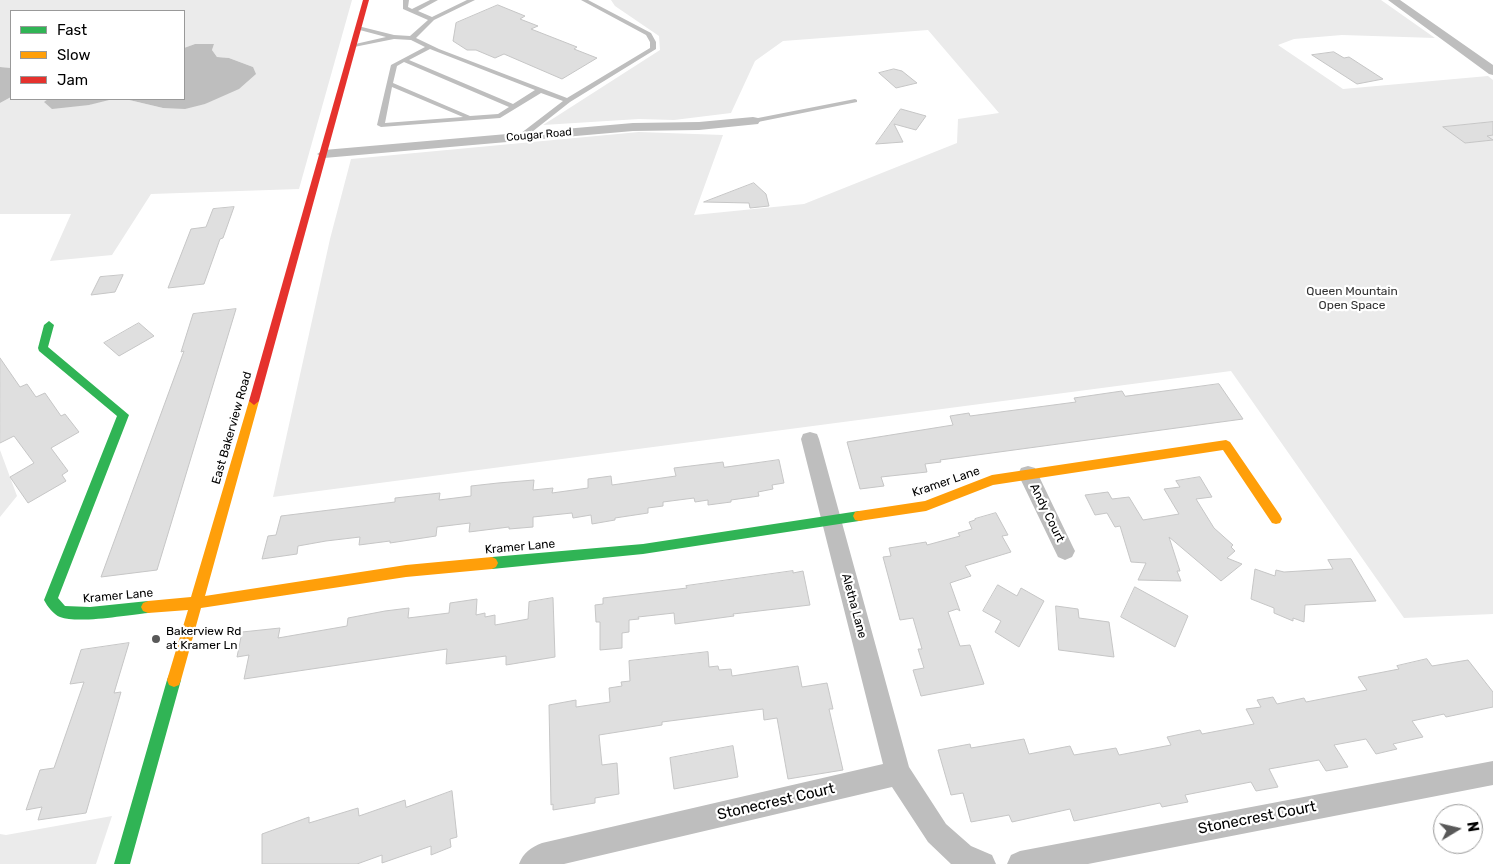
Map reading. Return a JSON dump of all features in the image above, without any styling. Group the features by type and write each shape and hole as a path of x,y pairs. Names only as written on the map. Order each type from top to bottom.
{"street":[{"name":"East Bakerview Road","path":"122,864 195,603 288,285 366,0"},
{"path":"1394,0 1493,71"},
{"name":"Cougar Road","path":"324,154 633,127 699,126 753,121"},
{"name":"Kramer Lane","path":"49,324 43,348 123,415 51,600 62,612 90,613 195,603 406,572 642,549 926,506 992,480 1226,445 1276,519"},
{"name":"Aletha Lane","path":"810,439 898,773"},
{"name":"Andy Court","path":"1028,474 1065,551"},
{"name":"Stonecrest Court","path":"1020,864 1493,772"},
{"path":"898,773 937,833 968,861"},
{"name":"Stonecrest Court","path":"532,864 542,856 898,773"}],"lane":[{"path":"406,0 405,8 432,18"},
{"path":"413,11 435,0"},
{"path":"412,38 432,18 472,0"},
{"path":"520,136 568,101 653,49 650,34 584,0"},
{"path":"358,28 394,37 412,38 568,101"},
{"path":"354,45 394,37"},
{"path":"429,46 394,65 381,125 500,116 540,90"},
{"path":"404,60 514,107"},
{"path":"390,84 470,118"},
{"path":"753,121 855,101"}],"green space":[{"path":"0,0 352,0 299,189 151,194 112,255 50,261 71,214 0,214 0,103 10,98 10,100 47,100 45,102 89,105 103,100 129,100 163,108 205,104 217,97 253,67 229,58 217,57 212,50 214,44 195,44 185,48 185,10 10,10 10,68 0,67"},
{"name":"Queen Mountain Open Space","path":"611,0 1381,0 1435,38 1342,35 1294,39 1278,45 1343,89 1488,76 1493,80 1493,614 1404,618 1231,371 273,497 330,239 351,159 639,132 723,135 694,215 804,204 957,143 958,119 999,113 928,30 783,41 755,61 731,113 674,120 639,119 543,125 660,50 659,36 615,6"},
{"path":"0,450 17,496 0,517"},
{"path":"112,816 96,864 0,864 0,834 6,835"}],"shaded area":[{"path":"195,44 214,44 212,50 217,57 229,58 253,67 256,74 239,89 205,104 185,109 163,108 129,100 185,100 185,48"},
{"path":"0,67 10,68 10,98 0,103"},
{"path":"47,100 109,100 89,105 52,109 44,102"}],"building":[{"path":"498,5 525,16 520,19 538,26 531,29 577,47 574,49 597,58 562,79 504,54 495,58 476,50 467,50 453,41 456,23"},
{"path":"1334,52 1344,58 1349,57 1383,79 1357,84 1312,55"},
{"path":"894,69 902,71 917,83 896,88 879,73"},
{"path":"901,109 926,116 916,130 894,124 903,142 876,144"},
{"path":"1493,122 1493,135 1487,136 1493,140 1465,143 1443,127"},
{"path":"754,183 766,194 769,206 750,208 749,203 704,202"},
{"path":"234,207 204,284 168,288 191,229 206,227 213,209"},
{"path":"123,275 115,292 91,295 100,277"},
{"path":"236,309 157,570 101,577 184,351 181,352 193,314"},
{"path":"139,323 154,336 119,356 104,343"},
{"path":"0,358 20,387 27,384 36,397 45,393 61,416 65,414 79,432 51,448 68,471 62,475 66,481 28,503 10,477 34,463 14,436 0,443"},
{"path":"1219,384 1243,419 940,460 941,462 925,464 927,472 881,477 884,486 860,489 847,442 953,425 950,416 969,413 970,416 1076,402 1074,398 1122,391 1125,396"},
{"path":"779,460 784,483 772,485 773,489 758,492 759,496 731,500 731,502 708,505 708,500 695,502 694,498 663,502 663,506 648,508 648,513 592,524 591,515 573,518 572,513 533,517 533,527 509,529 509,527 469,532 470,523 437,527 436,536 390,543 390,541 359,545 360,537 326,541 298,546 297,554 262,559 268,536 276,535 281,516 395,502 395,498 440,493 439,500 471,496 471,486 534,480 533,490 553,488 552,493 588,488 588,479 611,476 612,485 676,476 674,468 723,462 724,467"},
{"path":"1200,477 1212,497 1196,499 1214,528 1233,545 1231,547 1235,551 1227,558 1242,564 1221,581 1169,537 1180,571 1177,571 1181,581 1138,580 1146,563 1131,562 1120,526 1115,527 1107,513 1095,515 1085,495 1108,492 1112,499 1129,497 1143,520 1179,514 1164,489 1180,487 1176,481"},
{"path":"996,513 1008,535 1002,536 1011,552 965,566 971,576 950,583 960,611 957,609 948,612 960,646 970,645 984,684 921,696 913,670 924,668 918,649 922,649 913,618 900,620 883,557 891,556 889,548 926,542 927,545 960,536 958,533 972,529 969,522"},
{"path":"1351,559 1376,601 1305,605 1304,622 1293,618 1293,621 1274,613 1274,608 1251,599 1255,569 1275,576 1276,570 1284,572 1333,569 1328,560"},
{"path":"793,571 793,573 803,571 810,605 733,614 734,616 675,624 674,613 638,617 639,619 629,620 629,632 622,633 622,648 600,650 600,622 596,622 595,605 603,604 603,598 687,588 686,586"},
{"path":"998,585 1017,596 1021,588 1044,601 1019,647 995,632 1001,621 983,611"},
{"path":"1135,587 1188,616 1175,647 1121,617"},
{"path":"553,598 555,657 506,665 506,656 446,664 447,649 244,679 249,655 237,657 242,632 280,628 278,638 347,626 348,618 385,611 409,608 408,618 449,613 450,603 477,599 476,615 485,613 485,617 495,615 495,625 528,619 529,602"},
{"path":"1056,606 1078,609 1079,618 1109,622 1114,657 1059,650"},
{"path":"129,643 114,693 121,692 86,813 38,820 42,807 26,810 40,770 54,768 84,682 70,684 81,650"},
{"path":"708,652 709,667 718,666 719,670 731,669 732,676 798,666 802,687 827,683 833,709 829,709 843,770 788,779 777,718 764,720 763,709 662,722 662,725 599,735 602,765 617,763 619,794 595,798 595,803 553,810 553,804 551,805 549,705 576,700 576,707 610,702 609,688 622,686 621,682 630,681 629,661"},
{"path":"1427,659 1432,666 1468,660 1493,692 1493,707 1446,717 1444,714 1412,721 1423,737 1393,744 1397,749 1376,754 1366,739 1334,745 1348,767 1326,771 1319,760 1269,769 1278,787 1256,791 1251,782 1185,795 1188,802 1162,807 1160,803 1074,821 1070,809 1012,822 1009,815 971,822 963,793 951,795 938,750 970,744 971,748 1024,739 1029,754 1070,746 1074,755 1116,748 1119,755 1171,745 1167,737 1200,730 1202,734 1254,724 1246,709 1261,707 1257,700 1273,697 1277,704 1304,698 1306,702 1367,690 1358,677 1399,669 1397,666"},
{"path":"733,746 738,777 674,789 670,758"},
{"path":"452,791 457,837 450,839 451,847 431,855 431,846 382,863 382,855 357,864 262,864 262,834 309,817 309,823 358,808 359,816 405,800 406,807"}],"traffic: fast":[{"path":"49,325 43,348 123,415 51,600 62,612 90,613 148,607"},
{"path":"492,563 643,549 859,516"},
{"path":"122,864 174,680"}],"traffic: slow":[{"path":"174,680 254,401"},
{"path":"859,516 926,506 992,480 1226,445 1276,519"},
{"path":"148,607 195,603 406,571 492,563"}],"traffic: jam":[{"path":"254,401 366,0"}],"place":[{"name":"Bakerview Rd at Kramer Ln","path":"156,639"}]}
